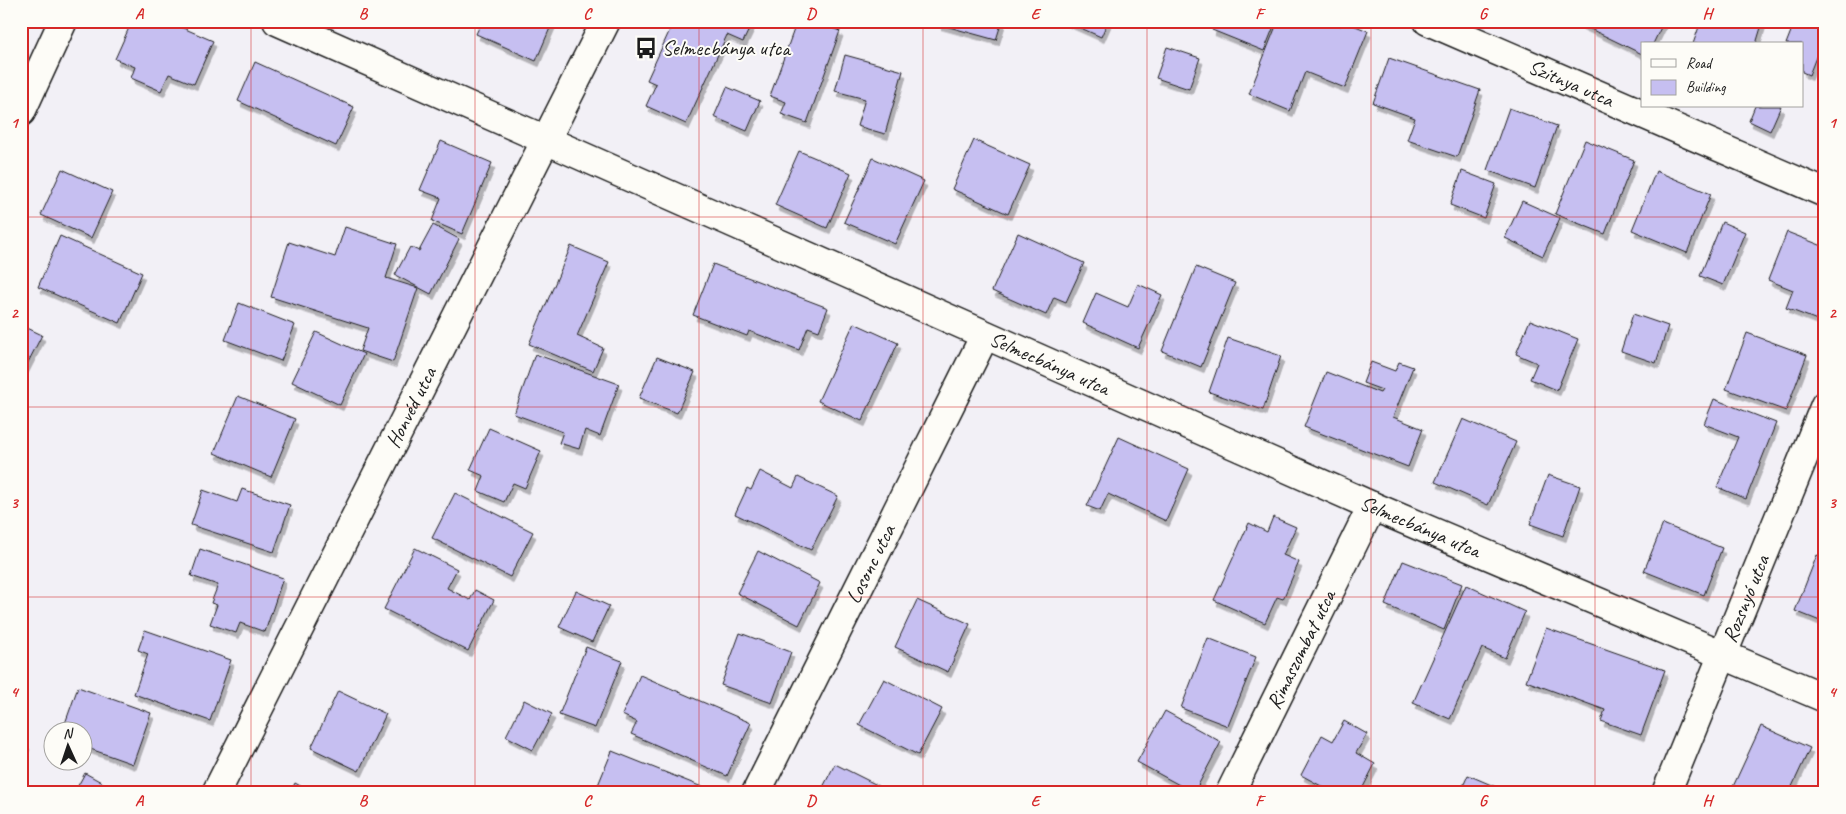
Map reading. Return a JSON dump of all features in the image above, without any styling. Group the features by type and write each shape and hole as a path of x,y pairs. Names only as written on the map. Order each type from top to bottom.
{"street":[{"path":"21,112 63,21"},
{"name":"Selmecbánya utca","path":"277,21 1372,506 1825,698"},
{"name":"Honvéd utca","path":"216,793 606,21"},
{"name":"Szitnya utca","path":"1428,21 1825,193"},
{"name":"Losonc utca","path":"756,793 985,335"},
{"name":"Rozsnyó utca","path":"1666,793 1825,405"},
{"name":"Rimaszombat utca","path":"1230,793 1372,506"}],"building":[{"path":"132,21 167,21 213,41 194,84 169,74 161,91 131,78 135,67 115,59"},
{"path":"482,21 553,21 536,61 476,34"},
{"path":"674,21 753,21 743,42 727,35 686,124 646,106 656,84 647,80"},
{"path":"797,21 812,21 840,31 807,123 781,114 786,102 770,96"},
{"path":"939,21 1002,21 996,40 938,24"},
{"path":"1065,21 1108,21 1101,37"},
{"path":"1215,21 1276,21 1264,51 1212,30"},
{"path":"1278,21 1328,21 1341,26 1343,21 1368,31 1345,88 1305,72 1290,111 1249,94"},
{"path":"1579,21 1664,21 1654,42 1641,42 1641,54 1578,23"},
{"path":"1701,21 1763,21 1757,42 1694,42"},
{"path":"1795,21 1816,21 1824,25 1825,22 1825,34 1809,75 1804,73 1804,42 1787,42"},
{"path":"1167,47 1200,58 1189,89 1156,78"},
{"path":"845,55 903,71 885,134 857,126 865,99 835,91"},
{"path":"1389,58 1480,90 1457,157 1407,140 1415,118 1373,103"},
{"path":"255,62 354,107 336,146 238,101"},
{"path":"727,87 760,101 747,131 714,117"},
{"path":"1509,108 1557,126 1535,188 1487,170"},
{"path":"1754,108 1780,108 1770,131 1749,121"},
{"path":"974,140 1030,165 1008,214 952,189"},
{"path":"1585,140 1634,160 1605,234 1555,214"},
{"path":"441,141 492,163 462,234 432,221 441,198 420,190"},
{"path":"799,151 851,173 827,228 775,205"},
{"path":"873,158 924,181 895,244 844,222"},
{"path":"62,169 112,192 91,238 41,215"},
{"path":"1462,171 1496,184 1484,218 1450,205"},
{"path":"1656,171 1711,194 1687,253 1632,230"},
{"path":"1522,201 1560,218 1543,256 1505,238"},
{"path":"1722,222 1745,232 1723,285 1700,276"},
{"path":"433,225 459,239 431,294 395,275 410,247 419,251"},
{"path":"345,227 397,244 386,278 418,288 393,362 360,351 368,328 271,297 289,242 335,257"},
{"path":"1787,232 1825,247 1825,323 1786,308 1793,290 1768,280"},
{"path":"1018,233 1084,263 1066,302 1054,297 1046,315 992,291"},
{"path":"60,236 142,273 120,323 38,287"},
{"path":"571,246 609,262 577,336 603,348 593,371 529,344"},
{"path":"713,264 828,308 819,331 808,327 799,350 749,331 747,336 693,315"},
{"path":"1196,267 1235,283 1201,367 1162,351"},
{"path":"1138,284 1162,295 1138,348 1083,323 1096,293 1128,307"},
{"path":"239,303 295,325 281,361 225,340"},
{"path":"1633,314 1668,326 1656,363 1621,351"},
{"path":"1530,320 1578,339 1557,390 1530,379 1537,363 1516,354"},
{"path":"854,323 898,343 862,421 818,401"},
{"path":"21,325 42,335 21,376"},
{"path":"316,332 364,354 340,405 292,382"},
{"path":"1747,333 1807,355 1786,411 1726,389"},
{"path":"1228,338 1281,356 1263,410 1209,392"},
{"path":"535,354 619,384 600,436 585,430 579,449 559,443 563,432 514,414"},
{"path":"657,357 695,372 677,413 639,398"},
{"path":"1371,362 1395,371 1399,362 1413,367 1393,417 1423,429 1408,467 1304,427 1326,372 1380,393 1382,390 1363,383"},
{"path":"238,396 295,419 271,477 214,453"},
{"path":"1714,399 1776,423 1746,499 1717,487 1738,437 1704,424"},
{"path":"1463,419 1516,442 1488,505 1435,482"},
{"path":"489,428 541,451 525,488 513,483 504,502 478,491 484,476 470,470"},
{"path":"1119,437 1189,469 1166,521 1108,494 1100,511 1087,506"},
{"path":"760,471 793,488 798,477 838,496 811,550 735,514 747,488 751,490"},
{"path":"1548,475 1580,486 1563,536 1530,524"},
{"path":"242,489 290,505 274,552 191,525 203,490 237,502"},
{"path":"455,493 533,532 510,577 432,538"},
{"path":"1273,517 1296,527 1283,555 1299,562 1283,599 1277,597 1265,623 1214,600 1249,523 1267,532"},
{"path":"1663,524 1722,548 1704,595 1644,571"},
{"path":"415,548 457,569 447,588 470,600 475,590 494,600 468,651 384,609"},
{"path":"200,549 283,578 265,632 240,623 236,633 210,624 217,605 211,603 218,585 191,576"},
{"path":"758,551 820,583 799,625 737,593"},
{"path":"1817,555 1825,558 1825,623 1795,611"},
{"path":"1403,561 1462,584 1444,630 1385,605"},
{"path":"1466,585 1525,612 1505,658 1482,648 1450,719 1413,703"},
{"path":"576,591 609,606 592,642 559,627"},
{"path":"917,600 970,624 948,672 895,647"},
{"path":"1546,628 1665,670 1641,735 1601,721 1605,710 1526,681"},
{"path":"145,630 231,660 210,721 134,694 148,654 138,650"},
{"path":"740,633 791,652 772,703 721,685"},
{"path":"1208,638 1256,657 1228,726 1181,708"},
{"path":"586,647 622,661 595,728 559,715"},
{"path":"640,675 751,723 727,776 631,734 637,722 622,715"},
{"path":"884,679 942,709 918,755 859,725"},
{"path":"78,687 151,713 133,764 92,750 92,722 66,722"},
{"path":"338,691 386,714 359,771 311,748"},
{"path":"524,700 552,714 533,750 506,736"},
{"path":"1165,711 1221,742 1194,793 1137,762"},
{"path":"1344,721 1367,734 1356,753 1375,764 1360,793 1334,793 1301,775 1322,735 1333,741"},
{"path":"1761,726 1810,748 1789,793 1736,793 1731,791"},
{"path":"21,741 27,744 21,757"},
{"path":"612,751 717,793 617,793 598,785"},
{"path":"835,764 879,786 876,793 820,793"},
{"path":"85,773 121,793 74,793"},
{"path":"1468,775 1510,793 1460,793"},
{"path":"295,783 313,793 290,793"}],"place":[{"name":"Selmecbánya utca","path":"646,48"}]}
